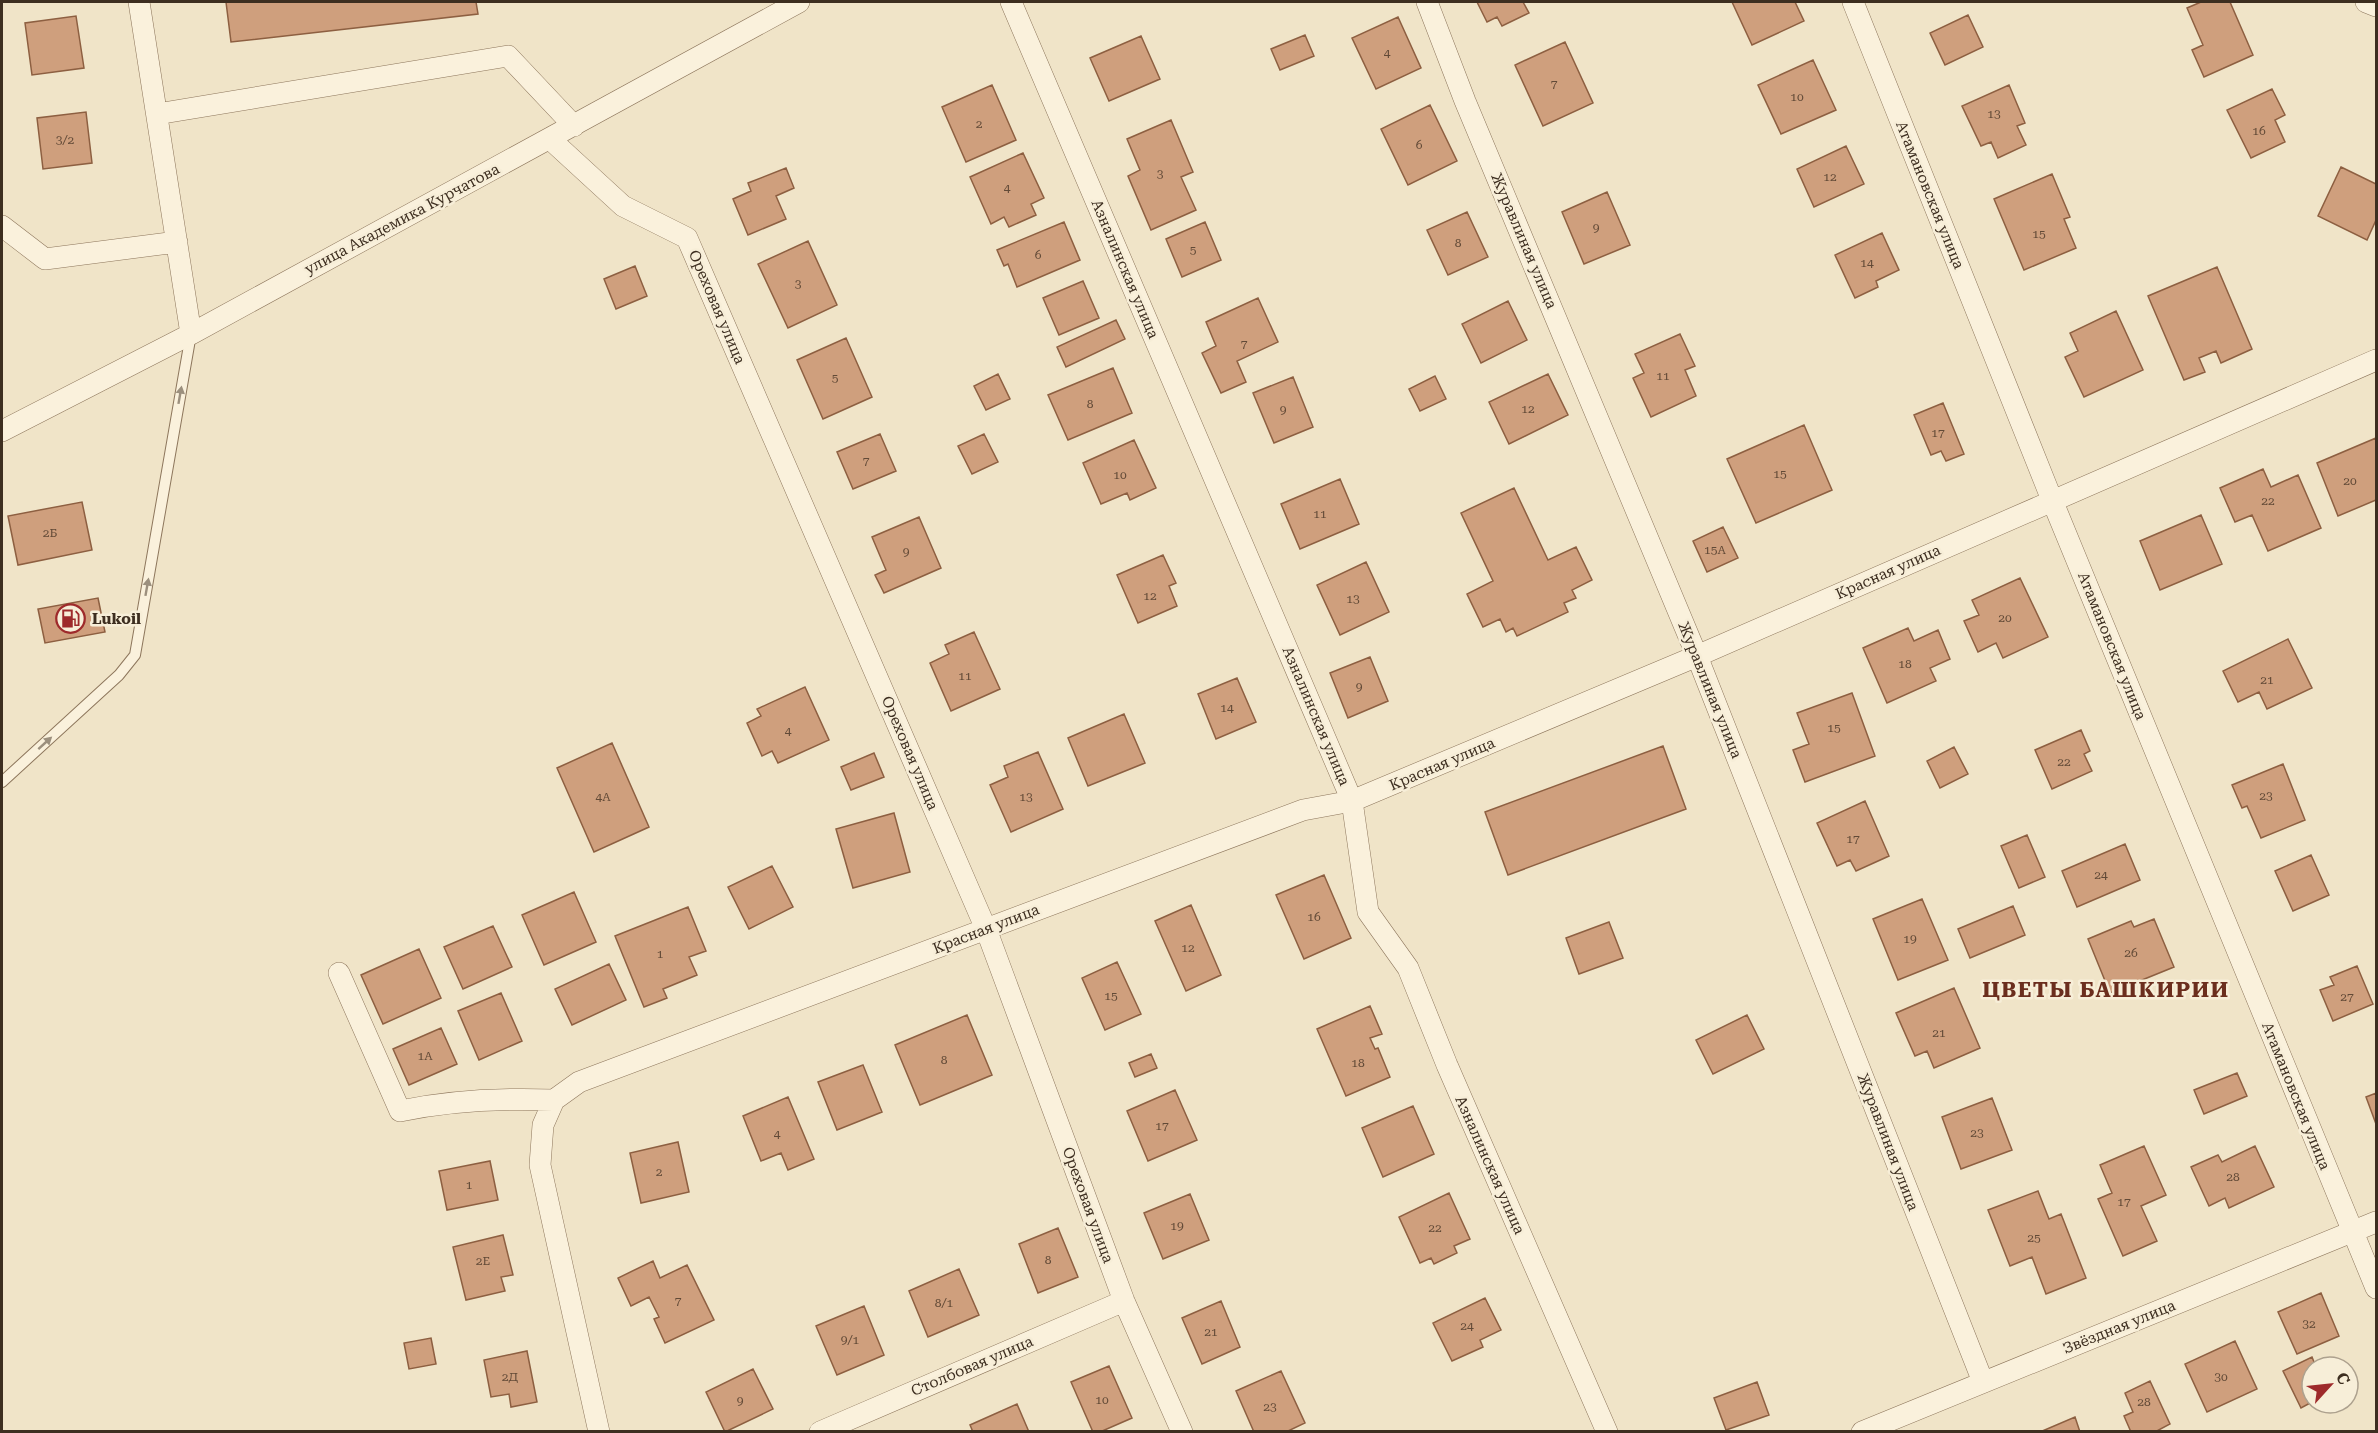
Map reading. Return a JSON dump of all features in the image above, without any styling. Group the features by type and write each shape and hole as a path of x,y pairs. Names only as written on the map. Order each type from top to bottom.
{"street":[{"path":"139,2 191,334"},
{"name":"улица Академика Курчатова","path":"2,431 191,334 799,2"},
{"name":"Азналинская улица","path":"1011,2 1352,801 1368,912 1408,968 1447,1065 1607,1431"},
{"name":"Журавлиная улица","path":"1427,2 1465,101 1697,656 1983,1382"},
{"name":"Атамановская улица","path":"1852,2 2052,500 2376,1288"},
{"path":"2366,2 2376,6"},
{"path":"157,114 508,57 574,126"},
{"name":"Ореховая улица","path":"550,139 623,206 687,238 986,929 1124,1301 1182,1431"},
{"path":"2,226 45,259 177,242"},
{"name":"Красная улица","path":"554,1100 579,1082 1303,810 1352,801 1697,656 2376,360"},
{"path":"339,973 400,1111 436,1103 484,1099 554,1100 543,1125 540,1165 599,1431"},
{"name":"Звёздная улица","path":"1862,1431 2376,1222"},
{"name":"Столбовая улица","path":"820,1431 1124,1301"}],"lane":[{"path":"2,782 119,675 135,655 191,334"}],"building":[{"path":"226,2 476,2 478,14 231,42"},
{"path":"1477,2 1523,2 1529,13 1502,26 1497,17 1487,22"},
{"path":"1732,2 1795,2 1804,21 1752,45"},
{"path":"2201,2 2230,2 2253,55 2204,77 2192,50 2203,45 2187,8"},
{"path":"1968,15 1983,47 1945,65 1930,33"},
{"path":"76,16 84,68 32,75 25,23"},
{"path":"1398,17 1421,68 1376,89 1352,38"},
{"path":"1305,35 1314,56 1280,70 1271,49"},
{"path":"1141,36 1160,79 1109,101 1090,58"},
{"path":"1565,42 1593,103 1543,126 1515,65"},
{"path":"1813,60 1836,110 1781,134 1758,85"},
{"path":"992,85 1016,140 966,162 942,107"},
{"path":"2009,85 2025,123 2017,126 2026,145 1998,158 1991,142 1981,146 1962,106"},
{"path":"2272,89 2285,115 2275,120 2285,142 2251,158 2227,110"},
{"path":"1430,105 1457,161 1408,185 1381,129"},
{"path":"86,112 92,163 43,169 37,118"},
{"path":"1171,120 1193,172 1181,177 1196,210 1151,230 1128,176 1140,170 1127,139"},
{"path":"1846,146 1864,184 1814,207 1797,169"},
{"path":"1023,153 1044,198 1031,204 1036,215 1009,227 1004,217 991,224 970,177"},
{"path":"2341,167 2376,184 2376,220 2367,240 2318,216"},
{"path":"786,168 794,188 776,196 786,219 748,235 733,199 751,191 748,183"},
{"path":"2052,174 2070,217 2064,219 2076,248 2024,270 1994,199"},
{"path":"1607,192 1630,245 1584,264 1562,212"},
{"path":"1467,212 1488,257 1448,275 1427,230"},
{"path":"1064,222 1080,260 1017,287 1008,264 1004,266 997,250"},
{"path":"1205,222 1221,260 1182,277 1166,239"},
{"path":"1882,233 1899,270 1876,281 1878,287 1855,298 1835,255"},
{"path":"808,241 837,305 788,328 758,264"},
{"path":"635,266 647,296 616,309 604,279"},
{"path":"2217,267 2252,349 2221,363 2216,351 2199,358 2205,372 2184,380 2148,296"},
{"path":"1083,281 1099,318 1059,335 1043,298"},
{"path":"1258,298 1278,342 1237,361 1246,382 1221,393 1202,353 1216,346 1206,322"},
{"path":"1508,301 1527,340 1481,363 1462,324"},
{"path":"2116,311 2143,370 2084,397 2065,357 2078,351 2070,333"},
{"path":"1116,320 1125,339 1066,367 1057,347"},
{"path":"1680,334 1695,366 1685,370 1696,396 1651,417 1633,378 1644,373 1635,354"},
{"path":"846,338 872,397 823,419 797,360"},
{"path":"1113,368 1132,413 1068,440 1048,395"},
{"path":"998,374 1010,399 986,410 974,386"},
{"path":"1548,374 1568,415 1509,444 1489,402"},
{"path":"1435,376 1446,399 1420,411 1409,389"},
{"path":"1293,377 1313,427 1274,443 1253,393"},
{"path":"1943,403 1964,454 1946,461 1941,451 1931,455 1914,415"},
{"path":"1804,425 1832,490 1756,523 1727,459"},
{"path":"880,434 896,471 853,489 837,452"},
{"path":"984,434 998,462 972,474 958,446"},
{"path":"2376,438 2376,500 2338,516 2317,463"},
{"path":"1134,440 1156,488 1130,500 1127,493 1101,504 1083,463"},
{"path":"2263,469 2271,487 2298,475 2321,528 2268,551 2252,515 2235,522 2220,488"},
{"path":"1340,479 1359,524 1300,549 1281,504"},
{"path":"1514,488 1548,560 1576,547 1592,580 1572,590 1576,598 1564,603 1568,612 1517,636 1513,628 1506,632 1500,619 1483,627 1467,594 1493,581 1461,513"},
{"path":"82,502 92,550 18,565 8,516"},
{"path":"2201,515 2222,564 2160,590 2140,541"},
{"path":"919,517 941,568 884,593 875,575 886,570 872,537"},
{"path":"1723,527 1738,558 1707,572 1693,541"},
{"path":"1163,555 1176,583 1169,586 1177,606 1138,623 1117,575"},
{"path":"1366,562 1389,612 1340,635 1317,585"},
{"path":"2020,578 2048,637 2003,658 1996,643 1978,652 1964,621 1979,615 1972,600"},
{"path":"98,598 105,632 45,643 38,609"},
{"path":"1908,628 1914,641 1938,630 1950,659 1930,668 1936,681 1887,703 1863,648"},
{"path":"974,632 1000,689 951,711 930,663 949,654 945,645"},
{"path":"2288,639 2312,688 2267,709 2259,692 2238,702 2223,671"},
{"path":"1370,657 1388,701 1348,718 1330,673"},
{"path":"1237,678 1256,722 1216,739 1198,694"},
{"path":"805,687 829,740 778,763 772,751 762,756 747,723 761,716 757,709"},
{"path":"1852,693 1875,756 1805,782 1793,750 1809,744 1797,713"},
{"path":"1124,714 1145,763 1088,786 1068,738"},
{"path":"2081,730 2090,751 2084,754 2092,771 2052,789 2035,750"},
{"path":"612,743 649,827 594,852 557,768"},
{"path":"1663,746 1686,809 1508,875 1485,812"},
{"path":"1954,747 1968,774 1940,788 1927,761"},
{"path":"1038,752 1063,809 1011,832 990,785 1008,777 1004,766"},
{"path":"874,753 884,777 851,790 841,767"},
{"path":"2283,764 2305,820 2261,838 2247,806 2242,808 2232,785"},
{"path":"1865,801 1889,856 1856,871 1850,860 1837,866 1817,823"},
{"path":"894,813 910,872 853,888 836,829"},
{"path":"2027,835 2045,877 2019,888 2001,846"},
{"path":"2125,844 2140,880 2077,907 2062,871"},
{"path":"2311,855 2329,895 2293,911 2275,871"},
{"path":"772,866 793,907 749,929 728,887"},
{"path":"1324,875 1351,938 1304,959 1276,895"},
{"path":"574,892 596,942 544,965 522,915"},
{"path":"1922,899 1948,960 1898,980 1873,919"},
{"path":"1191,905 1221,975 1186,991 1155,921"},
{"path":"2013,906 2025,935 1970,958 1958,929"},
{"path":"688,907 706,951 689,957 697,975 663,989 667,998 644,1007 615,936"},
{"path":"2154,919 2174,967 2110,993 2088,939 2131,921 2134,927"},
{"path":"1609,922 1623,958 1579,974 1566,938"},
{"path":"493,926 512,967 463,989 444,947"},
{"path":"419,949 441,998 383,1024 361,975"},
{"path":"1117,962 1141,1014 1105,1030 1082,978"},
{"path":"609,964 626,1000 572,1025 555,989"},
{"path":"2357,966 2373,1004 2333,1021 2320,990 2334,985 2330,977"},
{"path":"1954,988 1980,1048 1934,1068 1927,1051 1915,1056 1896,1013"},
{"path":"501,993 522,1041 479,1060 458,1011"},
{"path":"1370,1006 1382,1034 1370,1038 1375,1049 1378,1048 1390,1077 1346,1096 1317,1029"},
{"path":"967,1015 992,1075 920,1105 895,1045"},
{"path":"1747,1015 1764,1049 1713,1074 1696,1040"},
{"path":"441,1028 457,1064 409,1085 393,1049"},
{"path":"1151,1054 1157,1068 1135,1077 1129,1063"},
{"path":"863,1065 882,1112 837,1130 818,1082"},
{"path":"2237,1073 2247,1096 2204,1114 2194,1090"},
{"path":"1175,1090 1197,1140 1148,1161 1127,1111"},
{"path":"2376,1093 2376,1124 2366,1097"},
{"path":"788,1097 814,1159 788,1170 781,1153 761,1161 743,1116"},
{"path":"1992,1098 2012,1150 1961,1169 1942,1117"},
{"path":"1413,1106 1434,1154 1383,1177 1362,1128"},
{"path":"678,1142 689,1192 641,1203 630,1153"},
{"path":"2144,1146 2166,1195 2141,1206 2157,1241 2123,1256 2098,1199 2112,1193 2100,1165"},
{"path":"2255,1146 2274,1187 2229,1208 2225,1198 2209,1206 2191,1167 2218,1155 2222,1162"},
{"path":"490,1161 498,1200 447,1210 439,1171"},
{"path":"2038,1191 2049,1219 2061,1214 2086,1278 2046,1294 2032,1257 2010,1266 1988,1210"},
{"path":"1449,1193 1470,1239 1454,1246 1457,1253 1434,1264 1431,1258 1420,1263 1399,1217"},
{"path":"1190,1194 1209,1240 1163,1259 1144,1213"},
{"path":"1058,1228 1078,1277 1038,1293 1019,1244"},
{"path":"503,1235 513,1275 501,1277 505,1291 466,1300 453,1247"},
{"path":"653,1261 660,1278 687,1265 714,1320 665,1343 654,1319 659,1317 649,1297 631,1306 618,1278"},
{"path":"959,1269 979,1315 928,1337 909,1291"},
{"path":"2321,1293 2339,1336 2297,1354 2278,1312"},
{"path":"1485,1298 1501,1330 1480,1340 1483,1347 1452,1361 1433,1323"},
{"path":"1221,1301 1240,1347 1202,1364 1182,1318"},
{"path":"864,1306 884,1355 837,1375 816,1326"},
{"path":"431,1338 436,1364 409,1369 404,1343"},
{"path":"2235,1341 2257,1389 2207,1412 2185,1364"},
{"path":"527,1351 537,1402 511,1407 509,1394 491,1397 484,1360"},
{"path":"2300,1363 2300,1406 2283,1371"},
{"path":"1109,1366 1132,1418 1100,1432 1093,1432 1071,1382"},
{"path":"753,1369 773,1409 725,1432 706,1392"},
{"path":"1281,1371 1305,1423 1286,1432 1254,1432 1236,1391"},
{"path":"2150,1381 2170,1424 2155,1432 2131,1432 2124,1416 2133,1412 2125,1393"},
{"path":"1757,1382 1769,1415 1726,1430 1714,1398"},
{"path":"1017,1404 1029,1432 973,1432 970,1425"},
{"path":"2075,1417 2080,1432 2040,1432"}],"place":[{"name":"Lukoil","path":"71,619"}],"district":[{"name":"ЦВЕТЫ БАШКИРИИ","path":"2106,990"}]}
